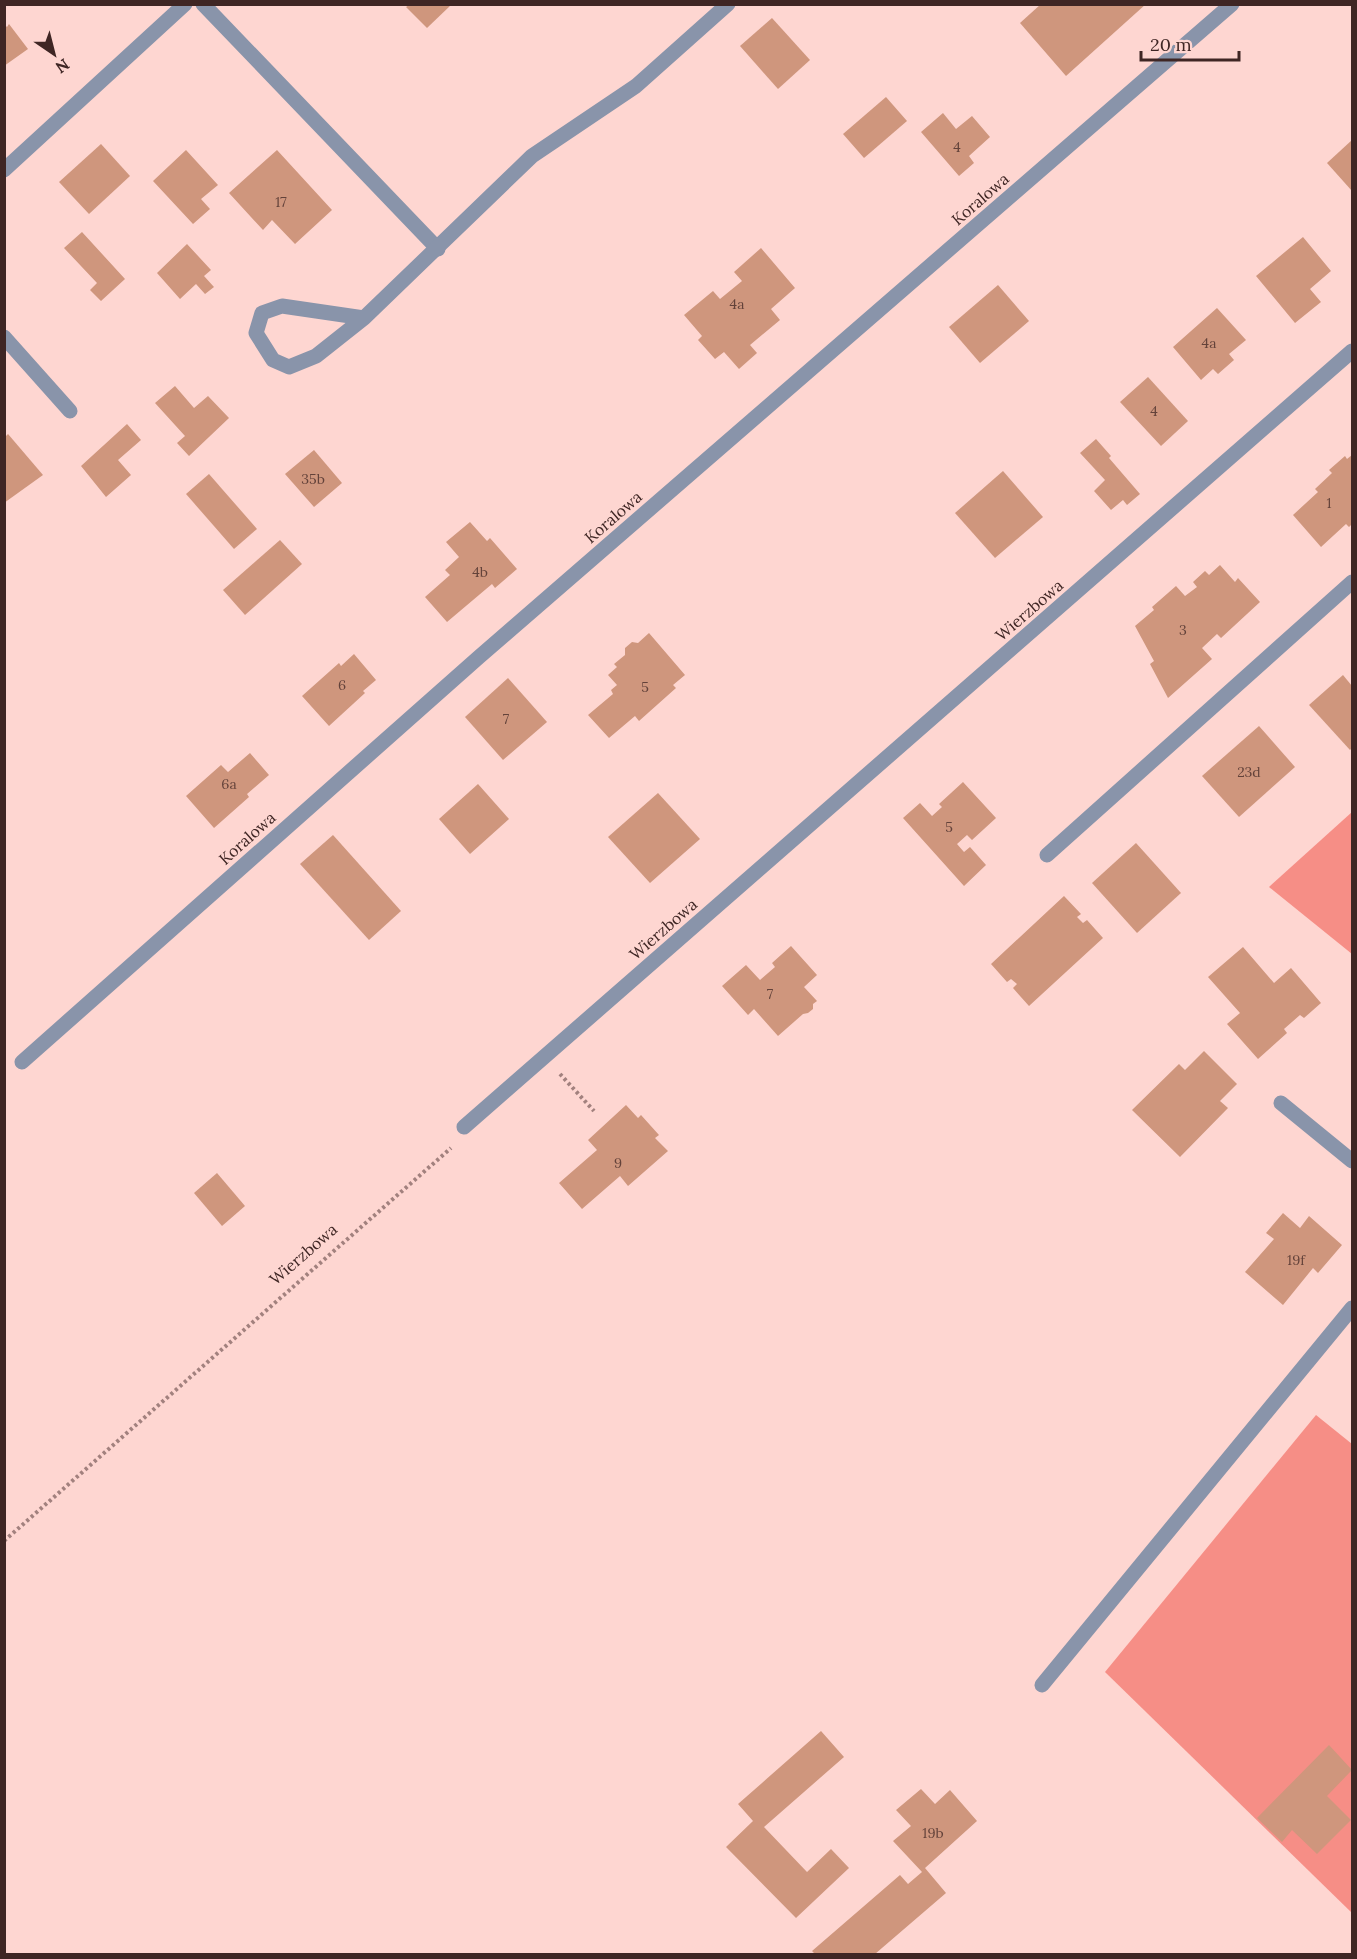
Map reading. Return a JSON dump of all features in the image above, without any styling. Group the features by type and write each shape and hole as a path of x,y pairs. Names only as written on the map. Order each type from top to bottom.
{"street":[{"path":"4,170 185,4"},
{"path":"203,4 438,249"},
{"path":"364,318 282,306 262,313 256,333 273,360 289,367 316,356 364,318 532,156 636,86 728,4"},
{"name":"Koralowa","path":"22,1062 479,657 1232,4"},
{"path":"4,338 70,411"},
{"name":"Wierzbowa","path":"464,1127 1353,351"},
{"path":"1047,855 1353,582"},
{"path":"1281,1103 1353,1161"},
{"path":"1042,1685 1353,1308"}],"path":[{"path":"545,1056 594,1111"},
{"name":"Wierzbowa","path":"4,1541 456,1143 464,1127"}],"shaded area":[{"path":"1352,812 1352,954 1269,887"},
{"path":"1316,1415 1352,1444 1352,1913 1105,1672"}],"building":[{"path":"1041,4 1146,4 1066,76 1020,23"},
{"path":"409,5 451,5 427,28 406,7"},
{"path":"772,18 810,60 778,89 740,46"},
{"path":"4,24 7,27 9,24 28,49 4,66"},
{"path":"886,97 907,121 864,158 843,134"},
{"path":"943,113 956,129 972,116 990,137 969,156 974,163 959,176 921,132"},
{"path":"1352,140 1352,191 1327,163"},
{"path":"101,144 130,176 89,214 59,182"},
{"path":"186,150 218,185 201,199 210,209 193,224 153,181"},
{"path":"277,150 332,210 295,244 272,220 263,230 229,193"},
{"path":"82,232 125,279 101,301 90,290 97,283 64,248"},
{"path":"1303,237 1331,271 1310,289 1321,302 1295,323 1256,276"},
{"path":"187,244 211,270 204,276 214,287 205,294 196,284 180,299 157,273"},
{"path":"761,248 795,288 771,309 780,320 750,345 757,353 739,369 724,352 715,359 698,340 702,336 684,315 713,291 720,299 742,281 734,272"},
{"path":"998,285 1029,321 980,363 949,327"},
{"path":"1217,308 1246,340 1229,354 1234,360 1218,374 1213,369 1201,380 1173,347"},
{"path":"1148,377 1188,421 1161,446 1120,402"},
{"path":"175,386 194,408 208,396 229,418 189,456 177,443 185,436 155,403"},
{"path":"127,424 141,440 118,460 131,475 106,497 81,466"},
{"path":"8,434 43,475 4,503 4,438"},
{"path":"1096,439 1140,494 1127,505 1123,500 1111,510 1094,491 1105,480 1080,453"},
{"path":"314,450 342,483 314,507 285,474"},
{"path":"1352,455 1352,524 1349,527 1346,524 1321,547 1293,515 1318,492 1315,489 1332,473 1329,470 1345,456 1347,459"},
{"path":"1003,471 1043,517 995,558 955,513"},
{"path":"209,474 257,529 234,549 186,494"},
{"path":"470,522 487,541 490,538 517,569 495,588 492,584 447,622 425,597 450,575 445,570 459,557 446,542"},
{"path":"280,540 302,564 245,615 223,590"},
{"path":"1220,565 1235,582 1238,578 1260,602 1221,638 1217,634 1202,648 1212,659 1168,698 1150,664 1154,661 1135,626 1154,610 1152,607 1176,586 1185,596 1197,587 1193,582 1205,571 1209,575"},
{"path":"649,633 685,675 673,685 676,688 639,721 635,716 609,738 588,715 613,694 611,690 617,685 608,675 617,667 614,664 625,655 625,648 632,642 638,643"},
{"path":"354,654 376,680 329,726 302,696 339,663 341,666"},
{"path":"1343,675 1352,686 1352,748 1350,750 1309,705"},
{"path":"508,678 547,722 503,760 465,717"},
{"path":"1259,726 1295,767 1239,817 1202,776"},
{"path":"250,753 269,775 247,794 249,797 214,828 186,796 221,765 228,772"},
{"path":"963,782 996,818 972,840 967,835 957,844 964,852 970,847 986,865 964,886 903,818 920,803 932,816 942,807 939,804"},
{"path":"478,784 509,819 470,854 439,819"},
{"path":"658,793 700,839 650,883 608,837"},
{"path":"333,835 401,911 369,940 300,864"},
{"path":"1136,843 1181,893 1137,933 1092,883"},
{"path":"1064,896 1081,914 1077,917 1083,923 1087,920 1103,938 1029,1006 1013,988 1017,984 1011,979 1007,982 991,964"},
{"path":"791,946 817,975 804,987 817,1001 813,1004 813,1009 803,1014 778,1036 754,1009 748,1015 722,986 746,965 760,980 775,967 772,963"},
{"path":"1243,947 1274,983 1291,968 1321,1003 1304,1018 1300,1015 1284,1029 1287,1033 1258,1059 1227,1024 1240,1013 1208,977"},
{"path":"1204,1051 1237,1084 1220,1101 1228,1108 1180,1157 1132,1110 1179,1064 1185,1070"},
{"path":"626,1105 638,1118 641,1115 659,1135 655,1138 668,1151 628,1186 620,1176 582,1209 559,1183 597,1150 588,1140"},
{"path":"217,1173 245,1206 222,1226 194,1193"},
{"path":"1283,1213 1300,1228 1309,1216 1342,1245 1318,1273 1313,1268 1283,1305 1245,1272 1274,1239 1266,1233"},
{"path":"821,1731 844,1757 764,1827 807,1872 831,1849 849,1868 796,1918 726,1847 753,1821 738,1804"},
{"path":"1329,1745 1352,1770 1327,1796 1351,1820 1317,1854 1292,1830 1282,1842 1257,1818"},
{"path":"921,1789 935,1804 950,1790 977,1821 925,1868 946,1893 875,1954 815,1954 812,1951 900,1875 908,1884 922,1872 893,1841 911,1826 896,1810"}]}
